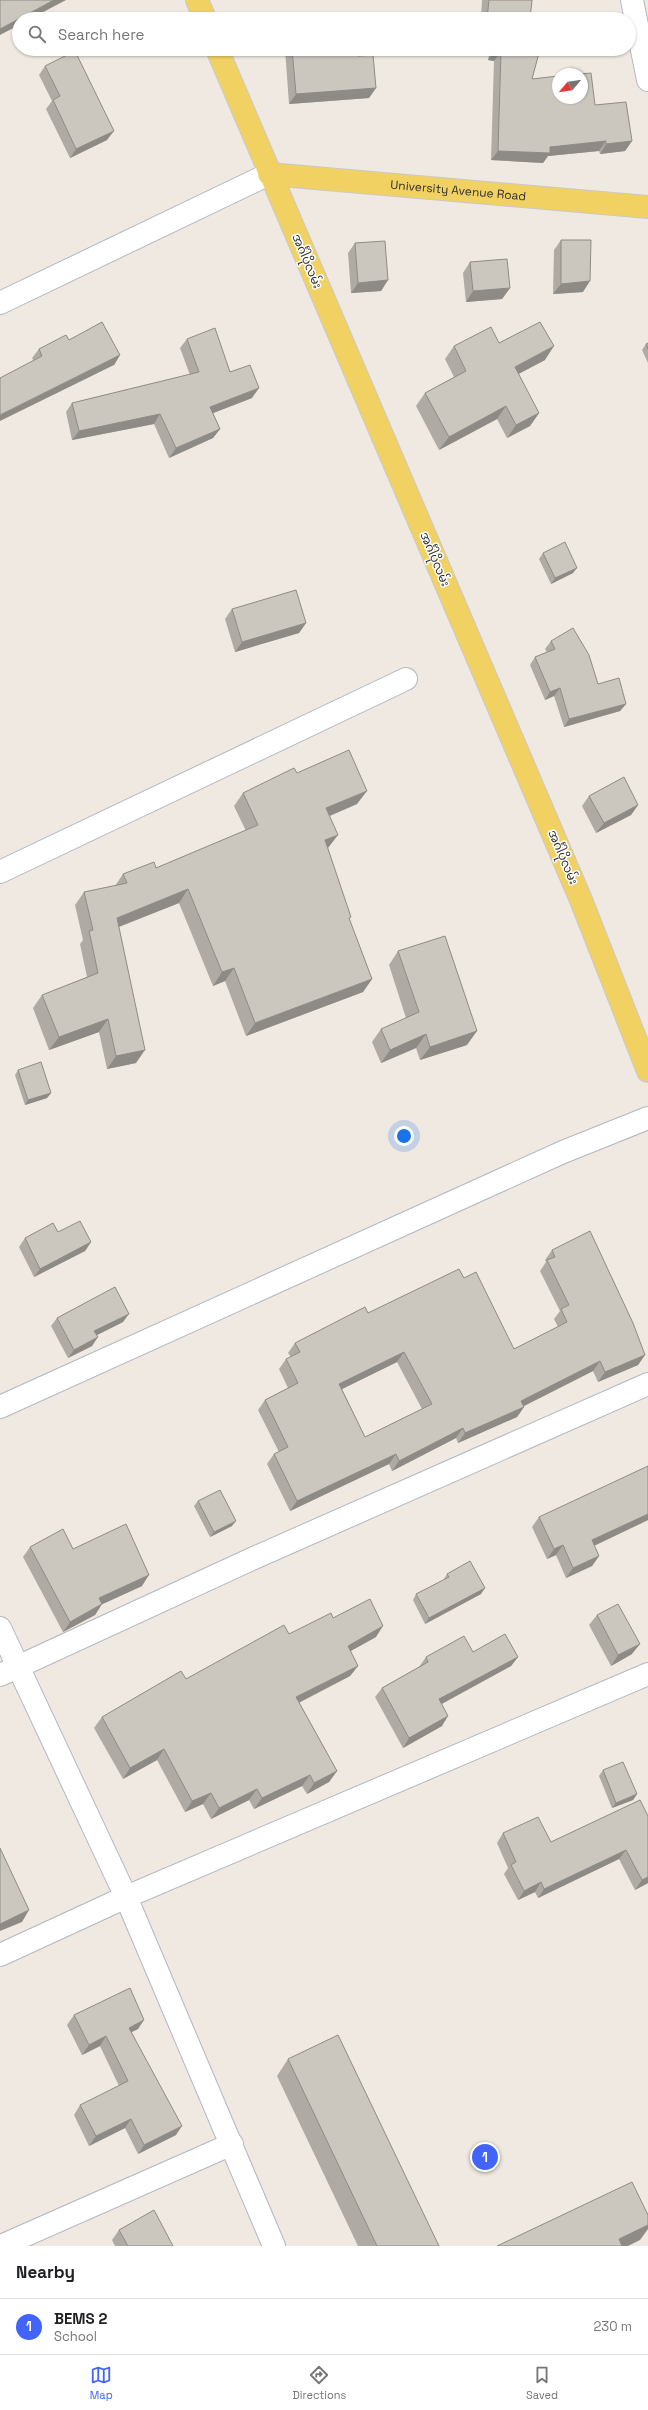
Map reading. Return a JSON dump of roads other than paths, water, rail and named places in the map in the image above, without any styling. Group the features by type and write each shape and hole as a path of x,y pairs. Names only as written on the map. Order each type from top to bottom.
{"main road":[{"path":"197,0 202,12"},
{"name":"အင်္ဂါပိုလမ်း","path":"220,56 269,174 582,900 648,1071"},
{"name":"University Avenue Road","path":"269,174 648,206"}],"street":[{"path":"632,0 634,12"},
{"path":"636,20 648,80"},
{"path":"0,303 269,174"},
{"path":"0,872 406,679"},
{"path":"0,1407 563,1152 648,1118"},
{"path":"8,1671 254,1558 648,1384"},
{"path":"0,1628 8,1671 126,1897 274,2246"},
{"path":"0,1955 126,1897 648,1674"},
{"path":"1,2246 232,2144"}],"place":[{"name":"BEMS 2","path":"485,2157"}]}
